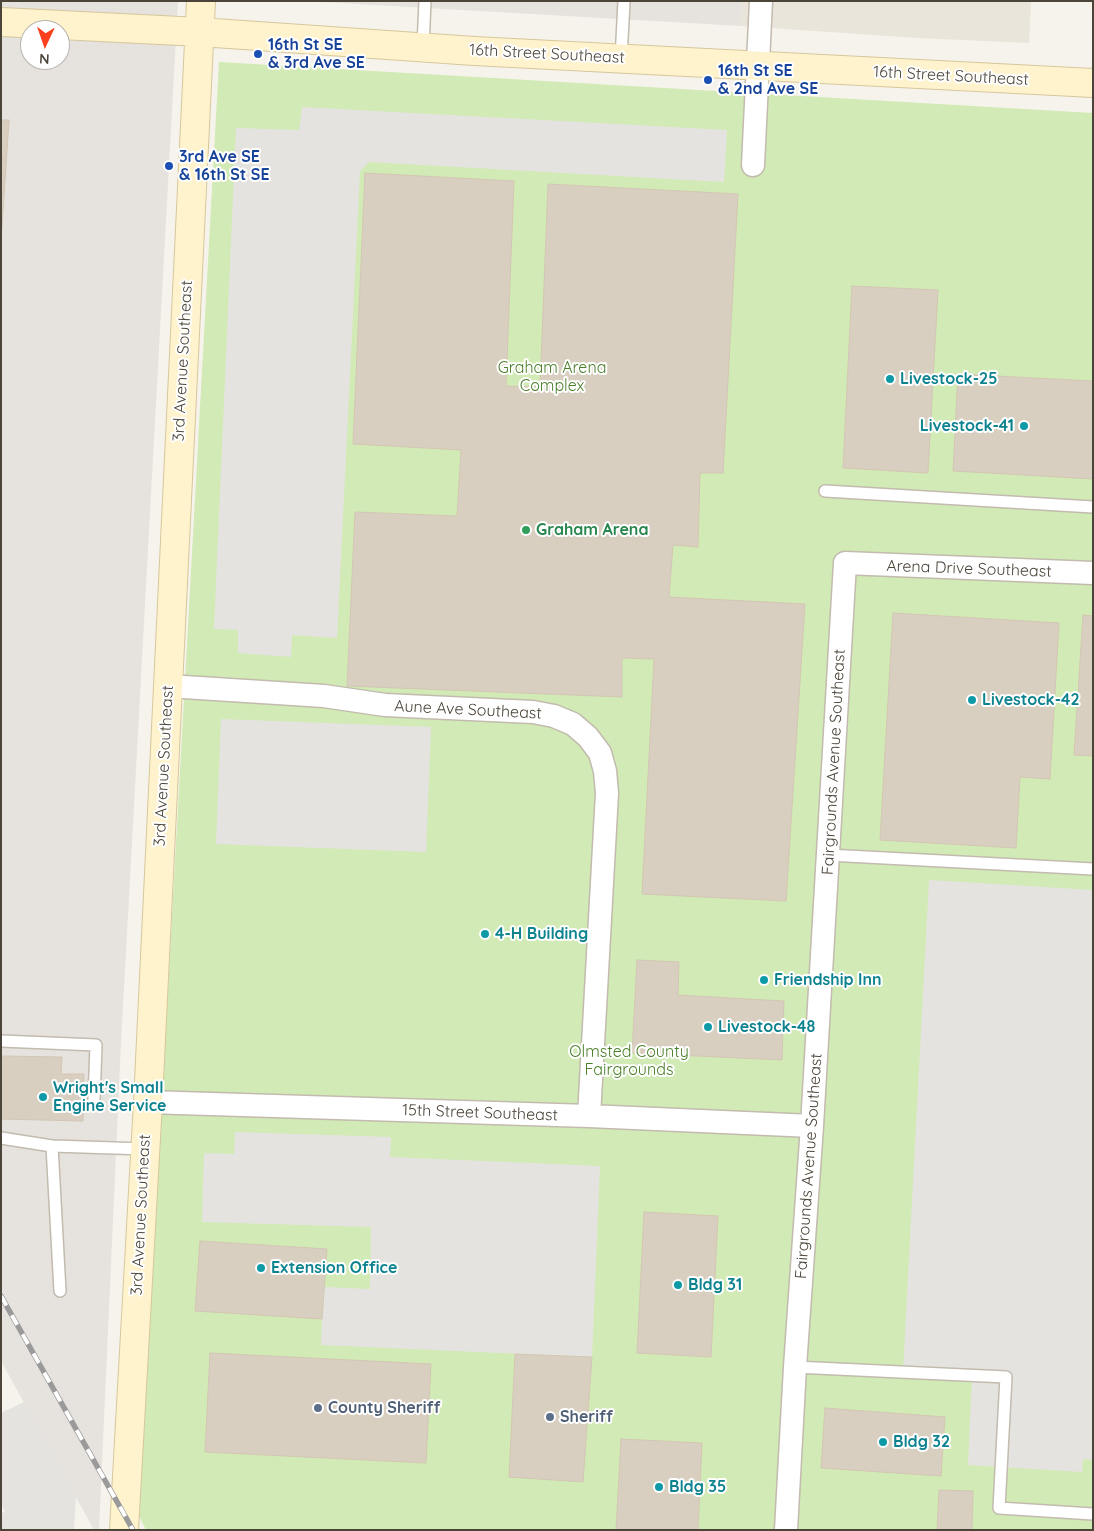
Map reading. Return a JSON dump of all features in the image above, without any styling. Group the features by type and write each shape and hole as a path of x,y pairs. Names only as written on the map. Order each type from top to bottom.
{"main road":[{"name":"3rd Avenue Southeast","path":"124,1530 148,1102 201,1"},
{"name":"16th Street Southeast","path":"1,22 200,32 621,59 1093,83"}],"street":[{"path":"753,165 761,1"},
{"name":"Arena Drive Southeast","path":"845,563 1093,573"},
{"name":"Fairgrounds Avenue Southeast","path":"786,1530 845,563"},
{"name":"Aune Ave Southeast","path":"168,686 324,696 385,705 532,712 554,716 573,724 588,737 600,753 605,771 607,794 589,1116"},
{"name":"15th Street Southeast","path":"148,1102 589,1116 812,1126"}],"lane":[{"path":"423,47 425,1"},
{"path":"621,59 624,1"},
{"path":"825,491 1093,507"},
{"path":"828,854 1093,869"},
{"path":"1,1041 96,1045 94,1100"},
{"path":"1,1138 52,1146 145,1149"},
{"path":"52,1146 60,1291"},
{"path":"795,1367 1006,1377 999,1508 1093,1514"}],"shaded area":[{"path":"1,1 178,1 121,1043 99,1530 94,1530 1,1361"},
{"path":"305,1 742,1 741,26"},
{"path":"742,1 1031,1 1029,43 918,38 741,26"},
{"path":"302,107 727,130 724,182 369,162 360,171 337,638 292,635 291,657 238,653 238,630 214,629 236,128 299,130"},
{"path":"221,719 431,727 426,852 216,844"},
{"path":"929,880 1093,890 1093,1460 1083,1459 1082,1472 968,1465 972,1376 903,1372"},
{"path":"235,1132 391,1137 390,1157 600,1166 592,1357 321,1345 323,1287 370,1289 371,1227 202,1222 204,1153 234,1154"},
{"path":"24,1402 76,1497 74,1530 1,1530 1,1513 5,1512 1,1504 1,1413"}],"green space":[{"name":"Olmsted County Fairgrounds","path":"219,62 1093,113 1093,1530 146,1530 139,1516"}],"building":[{"path":"1,120 9,120 1,241"},
{"name":"Graham Arena Complex","path":"365,173 514,181 506,386 540,387 548,184 738,194 723,473 700,473 698,547 673,545 669,597 805,604 786,901 642,894 654,659 622,658 622,697 347,686 355,512 457,516 461,450 353,444"},
{"name":"Livestock-25","path":"852,286 938,290 928,473 843,468"},
{"name":"Livestock-41","path":"958,374 1093,381 1093,479 953,471"},
{"name":"Livestock-42","path":"893,613 1059,623 1050,779 1020,777 1016,848 880,840"},
{"path":"1083,615 1093,616 1093,756 1074,755"},
{"name":"Livestock-48","path":"637,960 679,962 678,995 784,1001 782,1060 632,1053"},
{"name":"Wright's Small Engine Service","path":"1,1056 62,1057 61,1074 84,1074 83,1121 1,1119"},
{"name":"Bldg 31","path":"644,1212 718,1216 711,1357 637,1353"},
{"name":"Extension Office","path":"200,1241 327,1249 322,1319 195,1311"},
{"name":"County Sheriff","path":"210,1353 431,1364 426,1463 205,1452"},
{"name":"Sheriff","path":"515,1354 592,1357 583,1482 509,1477"},
{"name":"Bldg 32","path":"825,1408 945,1417 941,1476 821,1468"},
{"name":"Bldg 35","path":"621,1439 702,1443 698,1530 616,1530"},
{"path":"939,1490 973,1491 972,1530 937,1530"}],"railway":[{"path":"1,1296 133,1530"}],"place":[{"name":"16th St SE & 3rd Ave SE","path":"258,54"},
{"name":"16th St SE & 2nd Ave SE","path":"708,80"},
{"name":"3rd Ave SE & 16th St SE","path":"169,166"},
{"name":"Livestock-25","path":"890,379"},
{"name":"Livestock-41","path":"1024,426"},
{"name":"Graham Arena","path":"526,530"},
{"name":"Livestock-42","path":"972,700"},
{"name":"4-H Building","path":"485,934"},
{"name":"Friendship Inn","path":"764,980"},
{"name":"Livestock-48","path":"708,1027"},
{"name":"Wright's Small Engine Service","path":"43,1097"},
{"name":"Extension Office","path":"261,1268"},
{"name":"Bldg 31","path":"678,1285"},
{"name":"County Sheriff","path":"318,1408"},
{"name":"Sheriff","path":"550,1417"},
{"name":"Bldg 32","path":"883,1442"},
{"name":"Bldg 35","path":"659,1487"}]}
